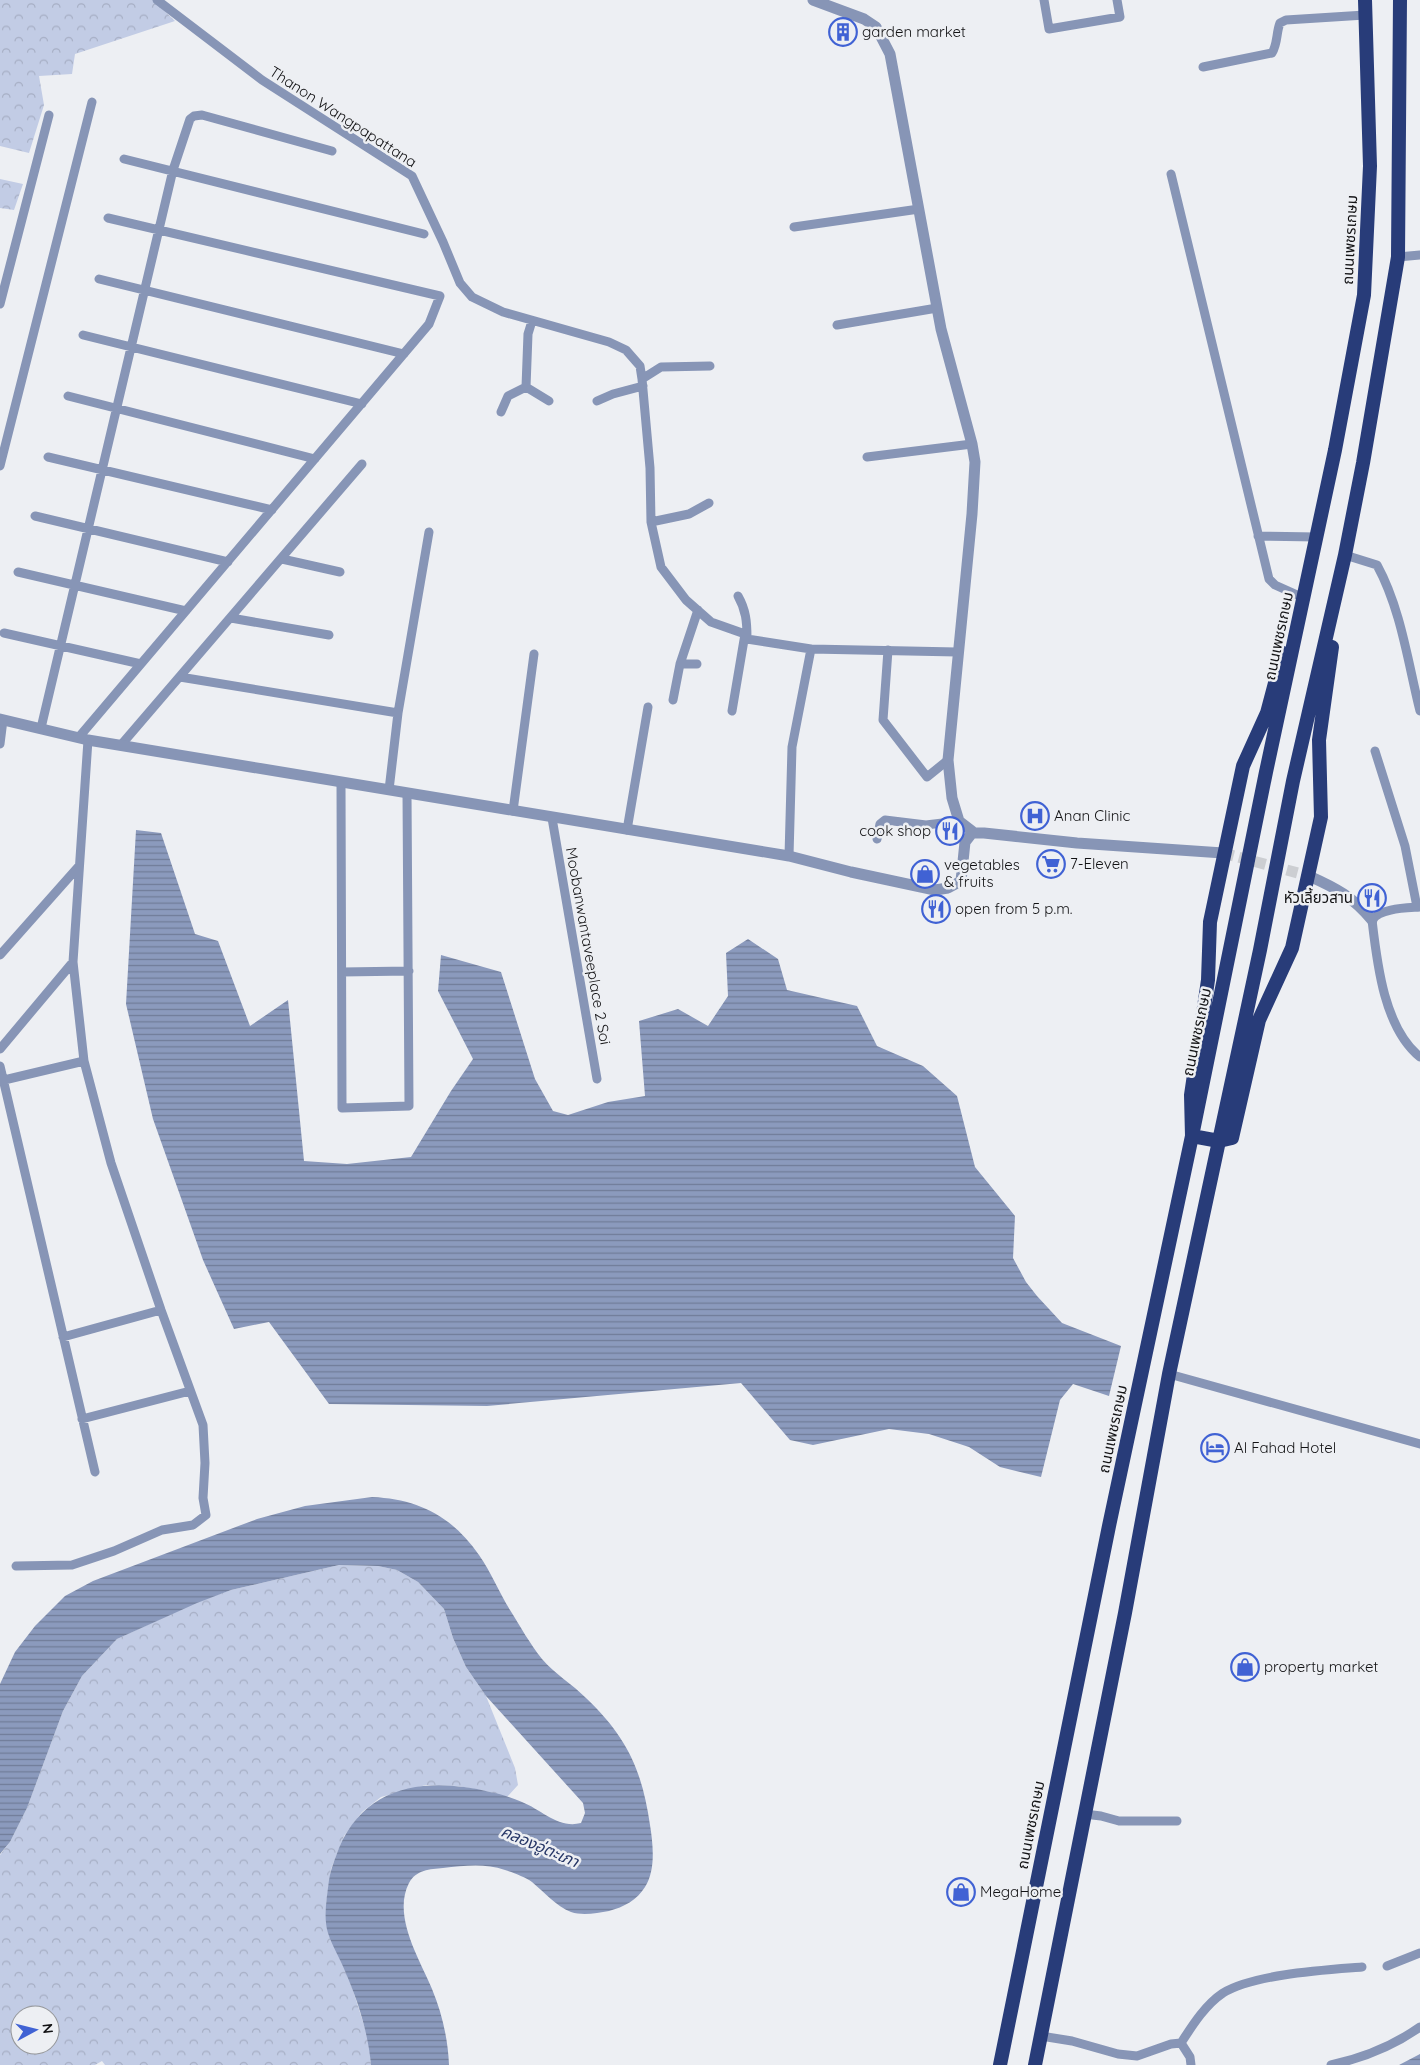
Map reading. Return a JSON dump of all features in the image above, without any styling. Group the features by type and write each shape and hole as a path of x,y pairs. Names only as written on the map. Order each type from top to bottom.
{"highway":[{"name":"ถนนเพชรเกษม","path":"1000,2065 1092,1606 1192,1136 1266,772 1336,450 1364,296 1370,166 1365,0"},
{"path":"1034,2065 1125,1613 1169,1374 1260,950 1293,781 1330,622 1363,463 1398,257 1400,0"},
{"path":"1294,641 1283,652 1267,713 1243,766 1223,853 1210,922 1208,980 1191,1095 1192,1136 1219,1141 1232,1138 1258,1020 1292,948 1309,876 1321,817 1320,740 1333,637 1330,622"}],"street":[{"name":"Thanon Wangpapattana","path":"157,0 262,80 412,176 460,283 472,297 504,312 609,342 626,350 640,366 650,468 651,522 661,567 686,600 711,622 746,636 811,650 958,652"},
{"path":"813,0 864,18 876,27 890,54 937,308 972,444 975,462 972,514 948,760 952,798 959,821 972,831"},
{"path":"1044,0 1049,29 1120,17 1117,0"},
{"path":"1203,67 1272,53 1275,47 1278,27 1280,23 1286,20 1365,15"},
{"path":"0,466 92,102"},
{"path":"41,728 159,230 174,170 190,119 197,114 332,151"},
{"path":"0,304 49,115"},
{"path":"124,159 424,234"},
{"path":"1171,174 1269,579 1275,585 1304,598"},
{"path":"794,227 919,209"},
{"path":"16,1566 72,1565 114,1551 162,1530 193,1525 206,1515 203,1498 205,1463 203,1425 161,1310 111,1163 84,1061 73,962 79,866 83,738 141,664 430,324 440,296 108,218"},
{"path":"1398,257 1420,255"},
{"path":"99,279 404,354"},
{"path":"837,325 937,308"},
{"path":"526,387 528,334 532,320"},
{"path":"83,335 362,404"},
{"path":"597,401 642,383 661,367 710,366"},
{"path":"526,387 550,401"},
{"path":"501,412 508,396 526,387"},
{"path":"68,396 315,459"},
{"path":"867,457 972,444"},
{"path":"48,456 272,510"},
{"path":"122,745 362,464"},
{"path":"651,522 689,514 709,503"},
{"path":"35,516 228,562"},
{"path":"389,790 398,713 429,532"},
{"path":"1258,536 1317,537"},
{"path":"1344,555 1377,565 1385,580 1396,612 1420,711"},
{"path":"282,559 340,572"},
{"path":"18,572 186,611"},
{"path":"732,710 747,622 744,607 738,596"},
{"path":"672,700 680,664 698,610"},
{"path":"231,618 329,635"},
{"path":"4,633 141,664"},
{"path":"788,856 792,748 811,650"},
{"path":"888,650 883,720 927,777 948,760"},
{"path":"513,811 534,654"},
{"path":"680,664 697,664"},
{"path":"180,677 398,713"},
{"path":"627,830 648,707"},
{"path":"0,744 2,719 122,745 788,856 935,890 948,888 961,881 965,842 972,833 1077,843 1223,853"},
{"path":"1372,920 1377,914 1418,907 1405,846 1375,751"},
{"path":"341,782 342,1108 410,1106 407,793"},
{"name":"Moobanwantaveeplace 2 Soi","path":"552,818 597,1079"},
{"path":"877,839 880,824 885,820 926,825 959,821"},
{"path":"0,955 79,866"},
{"path":"1309,876 1342,891 1360,905 1372,920 1389,1009 1394,1024 1408,1048 1420,1057"},
{"path":"0,1049 73,962"},
{"path":"342,972 409,971"},
{"path":"2,1081 84,1061"},
{"path":"0,1066 95,1472"},
{"path":"63,1337 161,1310"},
{"path":"1169,1374 1420,1444"},
{"path":"82,1419 190,1391"},
{"path":"1084,1814 1120,1821 1177,1821"},
{"path":"1387,1966 1420,1953"},
{"path":"1181,2043 1197,2018 1222,1994 1230,1990 1293,1974 1362,1967"},
{"path":"1331,2065 1382,2049 1401,2040 1420,2027"},
{"path":"1041,2036 1072,2041 1118,2054 1137,2056 1171,2044 1181,2043"},
{"path":"1181,2043 1190,2057 1191,2065"}],"green space":[{"path":"0,0 153,0 175,21 75,54 72,74 39,76 44,105 29,153 0,146"},
{"path":"0,179 23,184 14,210 0,208"},
{"path":"339,1565 378,1566 397,1570 418,1582 444,1609 453,1638 466,1667 486,1696 515,1768 518,1785 507,1797 458,1786 426,1785 381,1797 362,1812 344,1836 331,1869 326,1905 369,2041 371,2065 105,2065 102,2061 95,2065 0,2065 0,1855 10,1842 27,1808 63,1711 82,1676 117,1639 197,1602 231,1590"}],"water":[{"path":"136,830 161,833 195,934 218,941 250,1026 288,1000 304,1161 347,1164 411,1157 473,1059 438,991 441,955 501,972 535,1079 553,1111 568,1115 608,1102 645,1096 639,1021 678,1009 708,1026 728,996 726,953 748,939 778,959 787,990 857,1006 877,1046 923,1066 957,1096 975,1167 1015,1216 1013,1258 1026,1282 1062,1323 1121,1346 1109,1396 1073,1384 1060,1400 1041,1477 1000,1467 969,1447 929,1434 889,1429 813,1445 790,1440 741,1383 487,1406 329,1404 269,1322 234,1329 203,1260 153,1119 126,1004"},
{"name":"คลองอู่ตะเภา","path":"372,1497 404,1501 433,1512 469,1541 529,1641 542,1659 600,1712 622,1741 637,1771 647,1805 651,1832 653,1848 652,1865 645,1887 630,1902 609,1911 585,1914 571,1912 555,1903 526,1878 489,1866 433,1869 415,1875 409,1883 405,1896 406,1923 415,1951 439,2007 446,2036 449,2065 371,2065 368,2041 358,2005 327,1927 326,1907 329,1880 339,1848 351,1827 365,1810 382,1798 401,1790 422,1786 467,1787 498,1794 529,1805 551,1818 565,1823 581,1823 585,1813 583,1803 486,1696 466,1667 453,1638 444,1609 418,1582 397,1570 378,1566 339,1565 231,1590 117,1639 82,1676 63,1711 27,1808 10,1842 0,1854 0,1684 15,1652 35,1626 65,1596 93,1581 257,1519 305,1506"},
{"path":"1420,2054 1420,2065 1399,2065"}],"tunnel":[{"path":"1223,853 1309,876"}],"place":[{"name":"garden market","path":"843,32"},
{"name":"Anan Clinic","path":"1035,816"},
{"name":"cook shop","path":"950,831"},
{"name":"7-Eleven","path":"1051,864"},
{"name":"vegetables & fruits","path":"925,874"},
{"name":"หัวเลี้ยวสาน","path":"1372,898"},
{"name":"open from 5 p.m.","path":"936,909"},
{"name":"Al Fahad Hotel","path":"1215,1448"},
{"name":"property market","path":"1245,1667"},
{"name":"MegaHome","path":"961,1892"}]}
